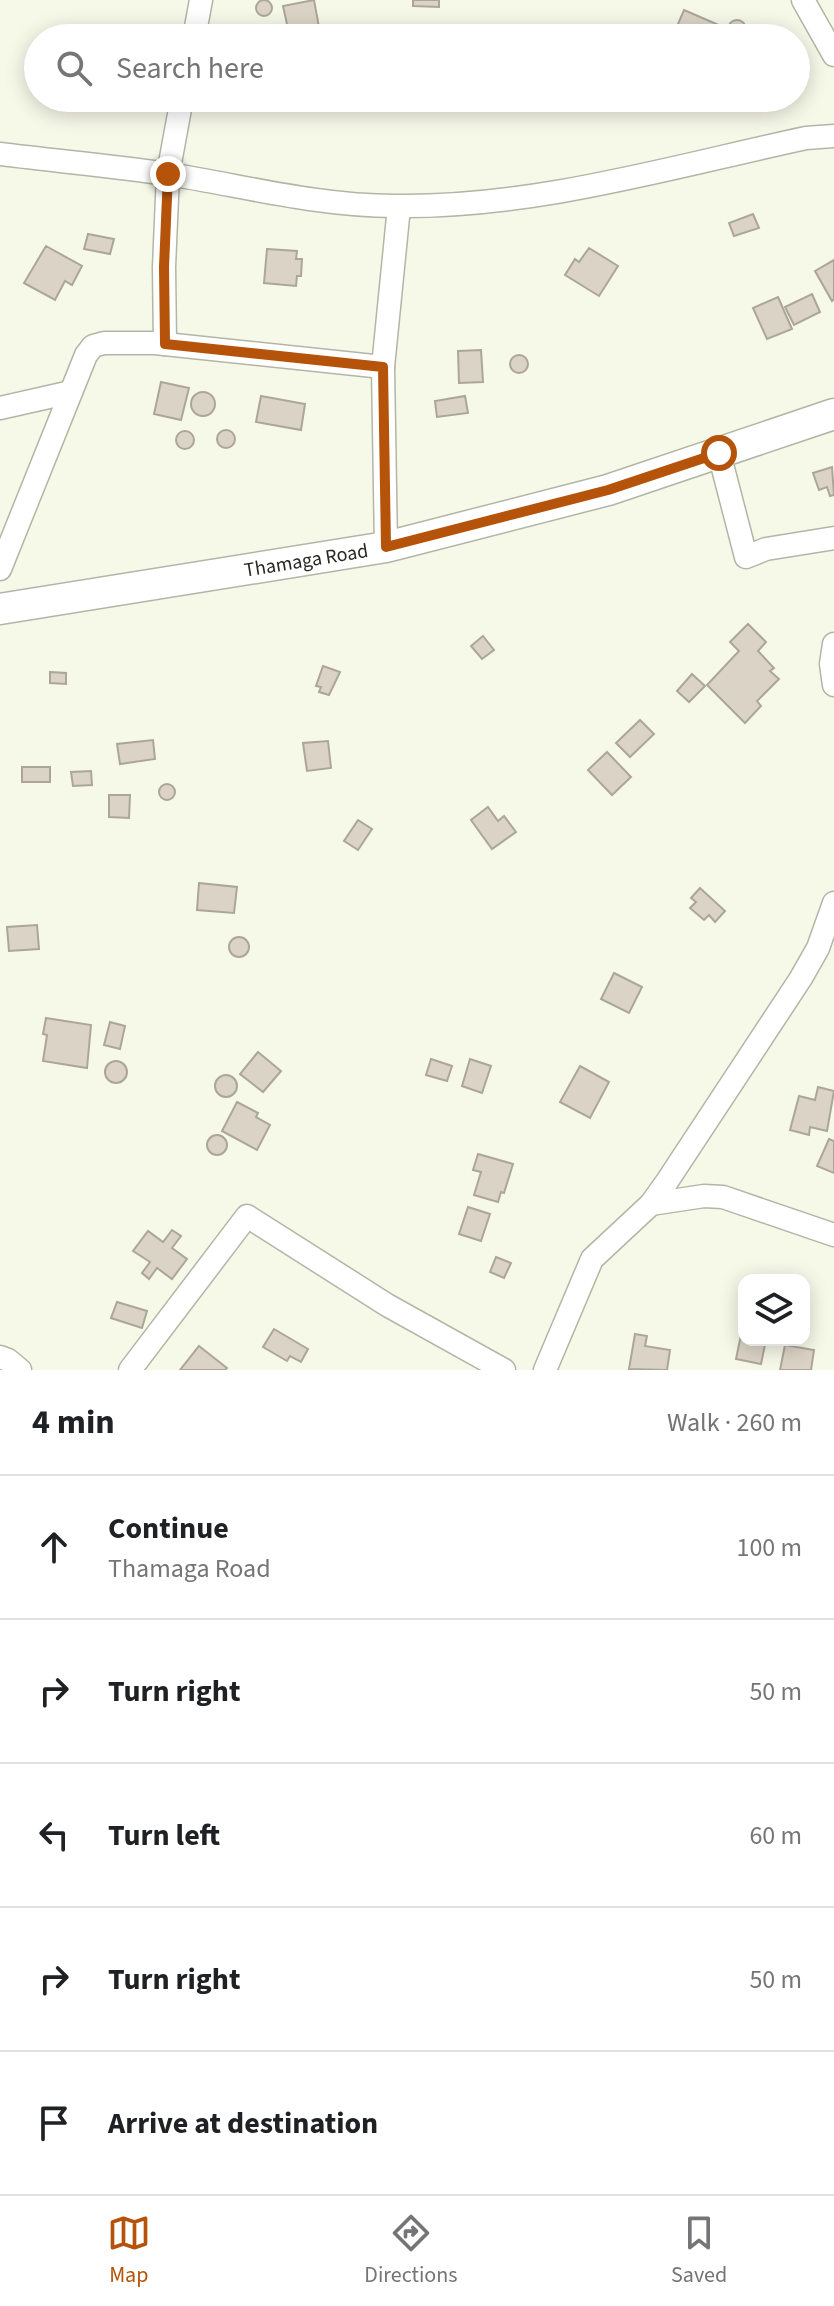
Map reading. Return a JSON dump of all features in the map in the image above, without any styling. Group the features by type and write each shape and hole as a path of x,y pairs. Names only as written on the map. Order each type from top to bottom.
{"main road":[{"name":"Thamaga Road","path":"0,609 386,547 608,490 834,414"}],"street":[{"path":"197,24 201,0"},
{"path":"803,0 834,55"},
{"path":"165,344 168,174 179,112"},
{"path":"0,154 168,174 316,200 399,207 468,203 573,190 806,138 834,136"},
{"path":"386,547 383,367 399,207"},
{"path":"0,569 86,355 93,346 104,343 165,344 383,367"},
{"path":"0,408 71,392"},
{"path":"719,453 746,557 766,549 834,538"},
{"path":"834,644 831,664 834,685"},
{"path":"545,1370 592,1259 651,1204 801,978 818,948 834,903"},
{"path":"651,1204 704,1196 723,1197 834,1235"},
{"path":"130,1370 247,1216 387,1305 504,1370"},
{"path":"0,1357 20,1370"}],"building":[{"path":"264,0 270,2 270,14 264,16 258,14 256,8 258,2"},
{"path":"314,0 318,24 287,24 283,6"},
{"path":"413,0 439,0 439,7 413,6"},
{"path":"684,10 716,24 678,24"},
{"path":"753,214 759,228 734,236 729,223"},
{"path":"88,234 114,239 110,254 84,249"},
{"path":"46,246 82,266 72,285 65,281 55,300 24,283"},
{"path":"589,248 618,266 599,296 565,275 575,259 579,262"},
{"path":"267,249 297,251 296,259 302,259 301,276 297,276 296,286 264,283"},
{"path":"834,260 834,299 832,301 815,271"},
{"path":"812,294 820,312 794,325 785,307"},
{"path":"778,297 792,329 767,339 753,308"},
{"path":"481,350 483,382 459,383 458,351"},
{"path":"519,355 528,364 519,373 510,364"},
{"path":"161,382 189,388 181,420 154,414"},
{"path":"203,392 212,395 215,404 212,413 203,416 194,413 191,404 194,395"},
{"path":"261,396 305,404 301,430 256,422"},
{"path":"465,396 468,413 437,417 435,401"},
{"path":"222,430 230,430 235,439 233,446 222,448 217,443 217,435"},
{"path":"181,431 189,431 194,440 192,447 181,449 176,444 176,436"},
{"path":"832,467 834,495 830,496 827,487 819,490 813,473"},
{"path":"748,624 766,642 758,651 774,668 770,671 779,679 757,701 761,706 745,723 707,685 739,651 730,642"},
{"path":"483,636 494,650 482,659 471,646"},
{"path":"323,666 340,672 329,695 319,692 321,687 316,686"},
{"path":"50,672 66,673 66,684 50,683"},
{"path":"692,674 705,686 689,702 677,691"},
{"path":"640,720 654,734 630,757 616,743"},
{"path":"153,740 155,759 120,764 117,744"},
{"path":"328,741 331,768 307,771 303,743"},
{"path":"607,752 631,777 612,795 588,770"},
{"path":"22,767 50,767 50,782 22,782"},
{"path":"91,771 92,785 73,786 71,772"},
{"path":"167,784 173,786 173,798 167,800 161,798 159,792 161,786"},
{"path":"109,795 130,795 129,818 109,817"},
{"path":"488,807 498,821 504,816 516,832 492,849 471,820"},
{"path":"358,820 372,829 358,850 344,841"},
{"path":"199,883 237,887 234,913 197,910"},
{"path":"700,888 725,911 715,922 709,915 704,920 690,908 696,902 691,898"},
{"path":"37,925 39,949 9,951 7,927"},
{"path":"239,937 246,940 249,947 246,954 239,957 232,954 229,947 232,940"},
{"path":"614,973 642,987 629,1013 601,999"},
{"path":"46,1018 91,1025 87,1068 43,1061"},
{"path":"110,1022 125,1026 120,1049 104,1045"},
{"path":"258,1052 281,1071 263,1092 240,1074"},
{"path":"431,1059 452,1066 447,1081 426,1075"},
{"path":"470,1059 491,1066 482,1093 462,1086"},
{"path":"116,1061 124,1064 127,1072 124,1080 116,1083 108,1080 105,1072 108,1064"},
{"path":"580,1066 609,1082 590,1118 560,1102"},
{"path":"226,1075 234,1078 237,1086 234,1094 226,1097 218,1094 215,1086 218,1078"},
{"path":"818,1087 834,1091 827,1131 810,1127 809,1135 790,1130 799,1096 815,1100"},
{"path":"237,1102 258,1113 256,1117 270,1125 257,1150 222,1131"},
{"path":"217,1135 224,1138 227,1145 224,1152 217,1155 210,1152 207,1145 210,1138"},
{"path":"829,1139 834,1141 834,1173 817,1166"},
{"path":"478,1154 513,1164 498,1202 474,1195 481,1172 473,1170"},
{"path":"468,1207 490,1214 481,1241 459,1234"},
{"path":"172,1230 181,1236 172,1248 187,1259 172,1279 157,1268 149,1279 142,1273 150,1262 133,1251 148,1231 163,1242"},
{"path":"496,1257 511,1263 504,1278 490,1272"},
{"path":"117,1302 147,1311 142,1328 111,1318"},
{"path":"274,1329 308,1349 301,1362 290,1356 287,1361 263,1347"},
{"path":"635,1334 647,1336 645,1346 670,1350 667,1370 629,1369"},
{"path":"199,1346 227,1368 180,1370"},
{"path":"739,1346 765,1346 761,1364 736,1359"},
{"path":"785,1346 814,1350 811,1370 780,1370"}],"route":[{"path":"168,174 165,344 383,367 386,547 608,490 719,453"}]}
